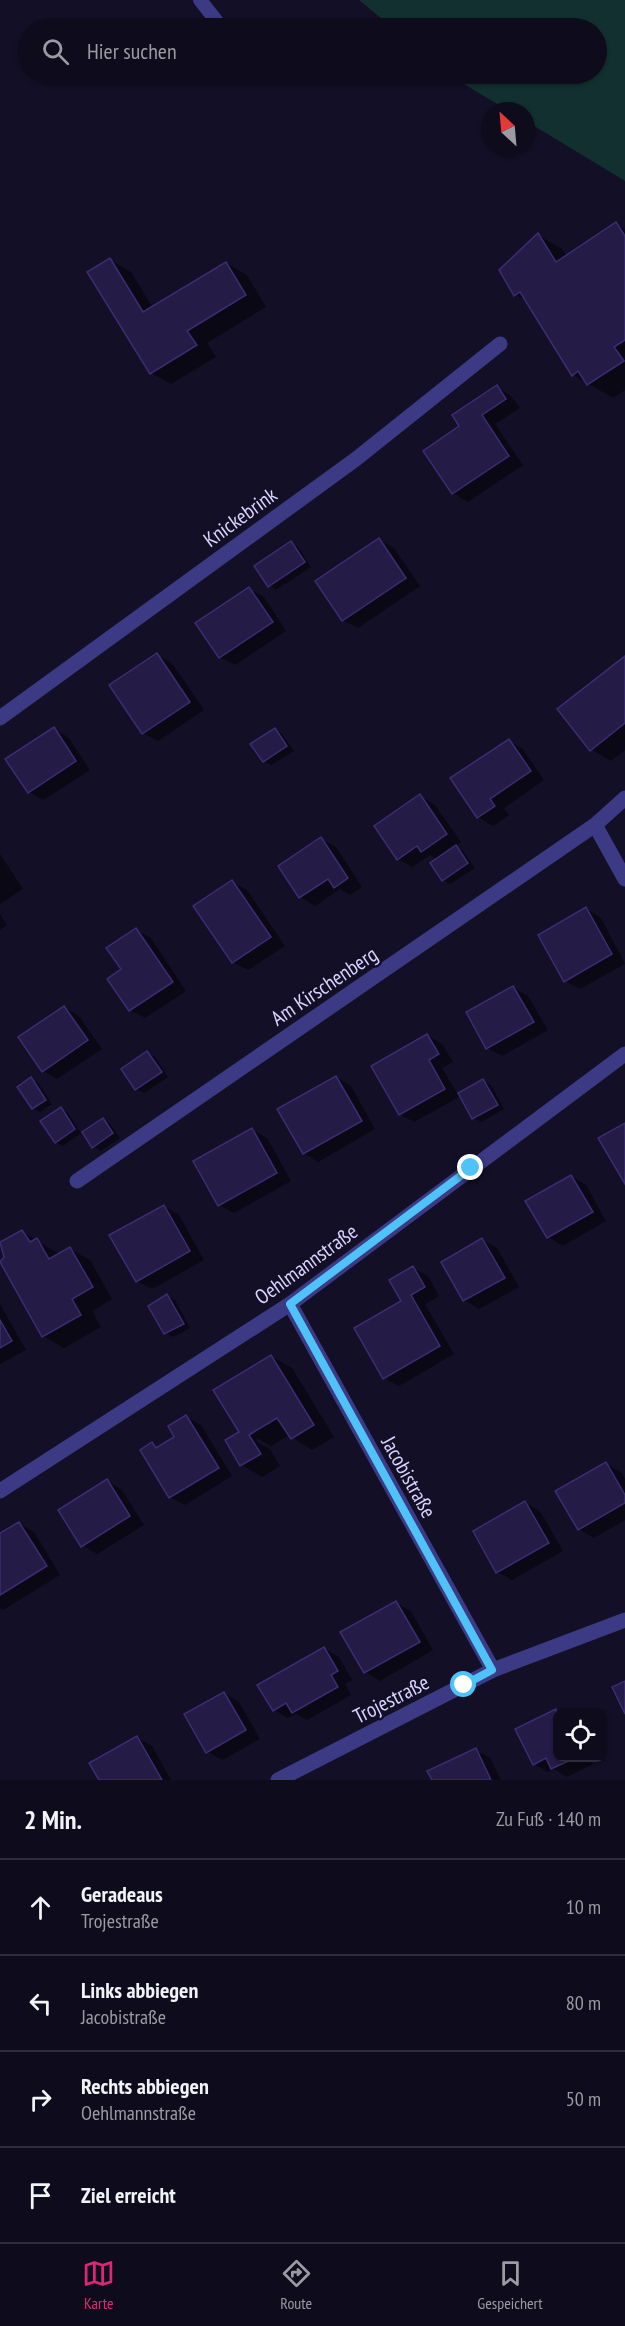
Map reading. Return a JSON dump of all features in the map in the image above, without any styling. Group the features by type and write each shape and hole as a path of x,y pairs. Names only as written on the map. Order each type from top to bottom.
{"street":[{"name":"Knickebrink","path":"0,718 356,459 500,344"},
{"name":"Am Kirschenberg","path":"77,1181 595,825 625,798"},
{"path":"595,825 625,879"},
{"name":"Oehlmannstraße","path":"0,1491 290,1304 625,1054"},
{"name":"Jacobistraße","path":"290,1304 492,1670"},
{"name":"Trojestraße","path":"278,1780 492,1670 625,1620"}],"lane":[{"path":"200,0 214,18"}],"green space":[{"path":"359,0 625,0 625,181 535,126 535,102 494,102 464,84 607,84 607,18 381,18"}],"building":[{"path":"616,222 625,236 625,340 614,347 624,361 587,385 578,371 572,376 520,292 514,296 499,270 538,233 556,262"},
{"path":"110,258 143,312 226,262 246,295 187,331 197,345 150,374 87,272"},
{"path":"497,385 506,399 482,415 509,456 452,494 423,451 459,426 452,415"},
{"path":"379,538 406,578 342,621 315,581"},
{"path":"291,541 305,562 268,587 254,566"},
{"path":"249,587 273,622 219,658 195,623"},
{"path":"157,653 190,702 142,734 109,685"},
{"path":"625,656 625,723 590,751 557,709"},
{"path":"54,727 76,761 28,793 5,759"},
{"path":"275,728 287,746 263,762 250,744"},
{"path":"509,739 531,771 490,799 495,806 477,818 450,778"},
{"path":"420,794 447,834 421,852 417,846 397,860 374,826"},
{"path":"321,837 348,878 334,888 328,879 299,898 278,866"},
{"path":"456,845 468,863 442,881 430,863"},
{"path":"232,880 271,937 232,963 193,906"},
{"path":"586,907 612,954 564,982 538,935"},
{"path":"136,928 173,982 129,1011 107,979 121,969 106,948"},
{"path":"513,986 534,1022 486,1049 466,1012"},
{"path":"64,1006 88,1040 42,1072 18,1037"},
{"path":"427,1034 439,1054 429,1060 445,1089 399,1115 371,1066"},
{"path":"147,1051 162,1072 135,1090 121,1069"},
{"path":"336,1076 362,1121 303,1154 277,1109"},
{"path":"31,1077 46,1100 32,1109 17,1087"},
{"path":"483,1079 498,1105 472,1119 458,1093"},
{"path":"61,1107 75,1129 55,1143 40,1121"},
{"path":"103,1118 113,1133 92,1148 82,1132"},
{"path":"625,1123 625,1184 598,1138"},
{"path":"252,1128 277,1173 218,1206 193,1161"},
{"path":"571,1175 593,1212 547,1238 525,1201"},
{"path":"164,1205 190,1251 136,1282 109,1235"},
{"path":"22,1230 30,1242 37,1238 49,1259 70,1247 93,1287 72,1299 81,1315 42,1337 0,1262 4,1257 0,1242"},
{"path":"482,1238 505,1278 463,1301 441,1262"},
{"path":"413,1266 425,1287 411,1295 440,1346 383,1379 354,1328 401,1301 389,1280"},
{"path":"167,1294 184,1324 164,1334 148,1306"},
{"path":"0,1320 12,1341 0,1348"},
{"path":"271,1355 314,1425 291,1439 277,1418 249,1435 261,1454 240,1466 225,1440 239,1432 213,1390"},
{"path":"186,1415 219,1468 169,1498 140,1450 152,1442 156,1448 174,1437 168,1426"},
{"path":"606,1462 625,1495 625,1503 578,1530 555,1491"},
{"path":"107,1479 130,1516 81,1547 58,1510"},
{"path":"525,1501 549,1543 496,1573 473,1531"},
{"path":"19,1522 47,1566 0,1595 0,1533"},
{"path":"396,1601 420,1642 364,1673 340,1632"},
{"path":"324,1647 338,1671 331,1675 338,1687 292,1713 286,1703 273,1711 257,1685"},
{"path":"625,1681 625,1714 612,1687"},
{"path":"224,1692 246,1730 206,1753 184,1714"},
{"path":"553,1710 553,1762 566,1762 551,1769 546,1758 533,1765 515,1729"},
{"path":"137,1736 162,1780 99,1780 89,1763"},
{"path":"476,1748 491,1780 432,1780 427,1771"}],"route":[{"path":"464,1685 492,1670 290,1304 471,1168"}]}
